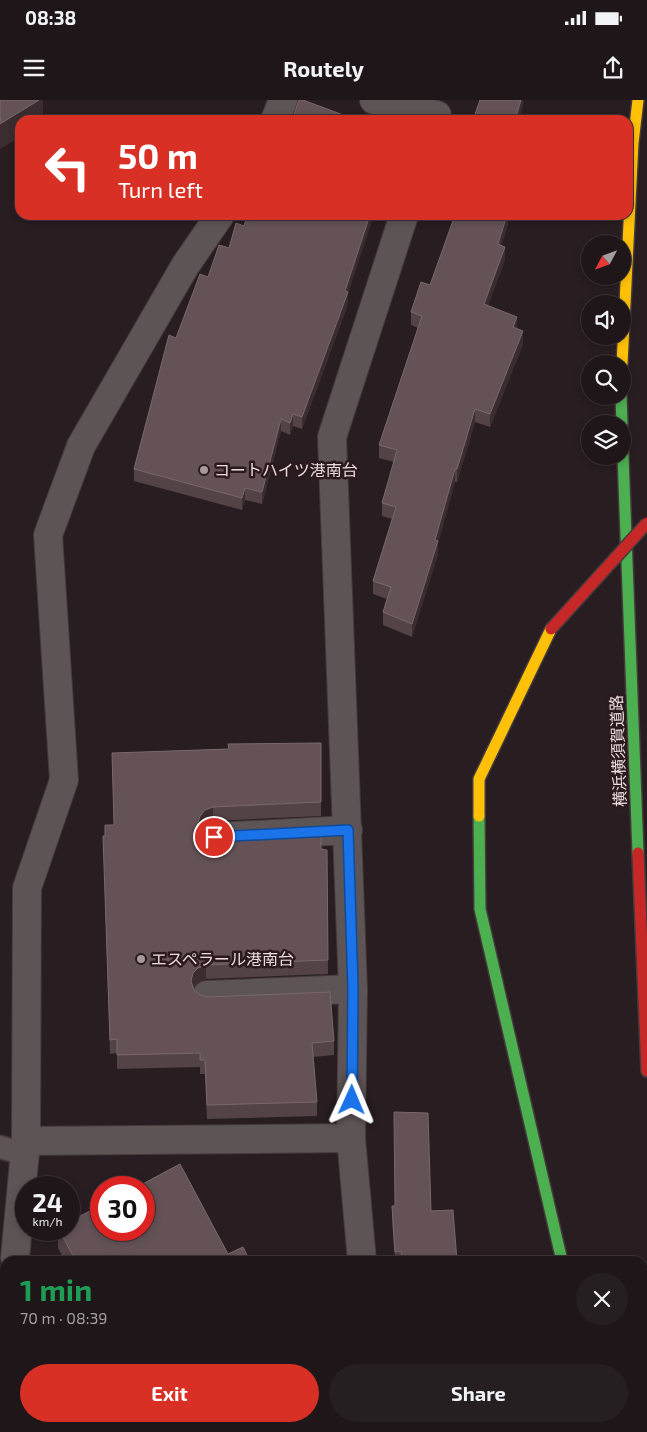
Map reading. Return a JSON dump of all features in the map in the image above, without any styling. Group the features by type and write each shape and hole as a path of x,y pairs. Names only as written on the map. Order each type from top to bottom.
{"highway":[{"path":"633,143 638,100"},
{"path":"622,355 629,220"},
{"name":"横浜横須賀道路","path":"623,465 647,1071"},
{"path":"561,1256 480,908 480,779 551,629 647,523"}],"street":[{"path":"277,115 282,100"},
{"path":"374,100 438,112"},
{"path":"15,1256 17,1147 27,888 64,780 48,536 81,446 185,266 217,220"},
{"path":"362,1256 351,1138 353,989 332,437 402,220"},
{"path":"214,837 348,830"},
{"path":"207,995 353,989"},
{"path":"17,1147 351,1138"}],"building":[{"path":"0,100 39,100 0,124"},
{"path":"299,100 303,100 343,115 294,115"},
{"path":"480,100 521,100 516,115 475,115"},
{"path":"246,220 368,220 345,291 348,292 302,417 293,414 290,423 281,419 262,492 245,488 242,498 134,469 169,335 176,338 200,274 208,277 219,245 229,248 236,223 244,226"},
{"path":"453,220 505,220 498,244 505,247 484,304 517,317 513,327 523,331 490,414 475,409 457,469 455,469 435,540 438,541 412,624 383,612 391,587 373,581 396,507 382,503 397,450 379,445 422,316 411,312 421,282 430,285"},
{"path":"321,743 321,802 213,807 205,810 200,816 198,823 201,832 207,837 214,839 321,833 321,849 327,850 328,960 206,965 198,968 193,973 191,981 194,990 200,995 208,997 330,992 334,1041 312,1043 317,1102 207,1105 205,1060 200,1060 200,1053 117,1055 117,1039 110,1040 103,836 105,836 105,825 114,825 112,753 229,749 228,744"},
{"path":"394,1112 428,1113 431,1211 453,1210 457,1256 402,1256 401,1251 395,1252 392,1206 395,1206"},
{"path":"180,1164 228,1254 243,1247 248,1256 73,1256 65,1241 80,1241 80,1216 90,1211 90,1241 155,1241 155,1177"}],"traffic: fast":[{"path":"621,405 622,415"},
{"path":"623,465 638,853"},
{"path":"479,816 480,909 561,1256"}],"traffic: slow":[{"path":"633,143 638,100"},
{"path":"622,355 629,220"},
{"path":"479,816 479,779 551,629"}],"traffic: jam":[{"path":"551,629 647,523"},
{"path":"638,853 647,1071"}],"place":[{"name":"コートハイツ港南台","path":"204,470"},
{"name":"エスペラール港南台","path":"141,959"}],"route":[{"path":"214,837 348,830 353,989 352,1100"}]}
